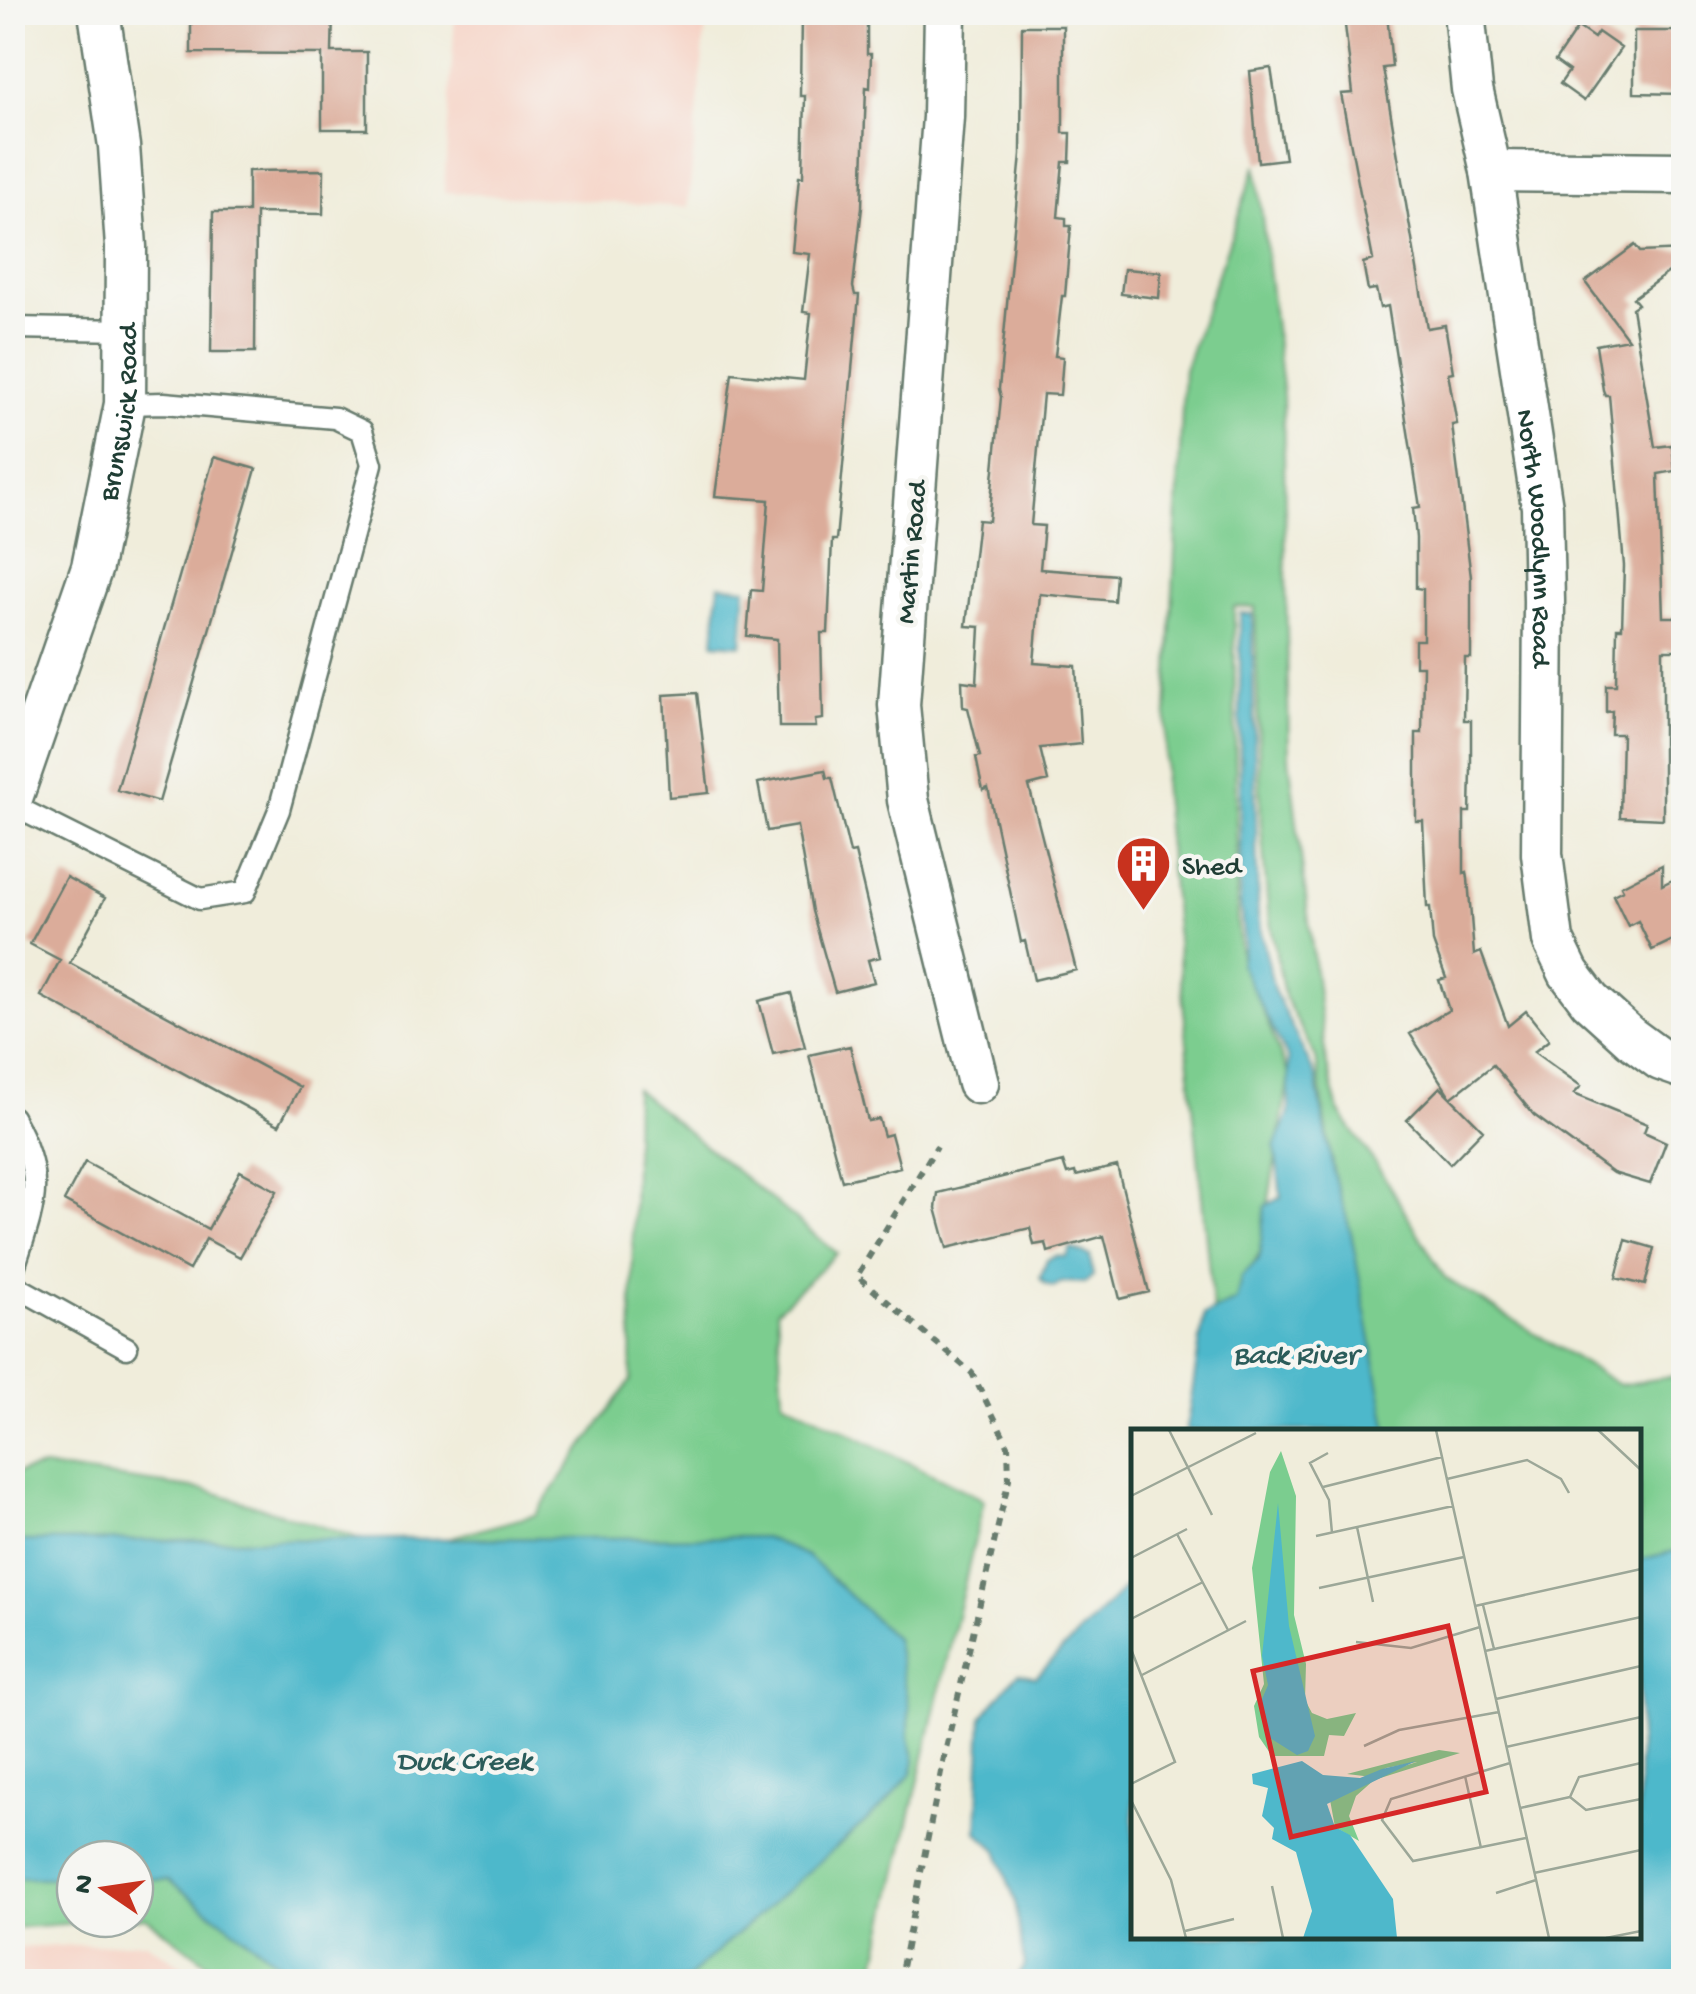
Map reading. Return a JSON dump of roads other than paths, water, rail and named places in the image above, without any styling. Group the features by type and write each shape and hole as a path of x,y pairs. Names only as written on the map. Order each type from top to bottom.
{"street":[{"name":"Brunswick Road","path":"13,795 92,567 125,404 127,330 119,146 99,12"},
{"name":"Martin Road","path":"944,12 943,117 898,705 908,800 978,1084"},
{"name":"North Woodlynn Road","path":"1464,12 1472,89 1491,171 1542,507 1542,854 1553,940 1568,973 1590,1001 1630,1038 1662,1060 1684,1068"},
{"path":"1491,171 1684,173"}],"lane":[{"path":"12,328 127,330"},
{"path":"13,795 200,899 245,892 279,810 372,464 362,430 335,418 164,403 125,404"},
{"path":"12,1117 30,1148 36,1200 12,1274"},
{"path":"12,1284 128,1348"}],"water":[{"path":"719,585 746,588 742,645 714,643"},
{"name":"Back River","path":"1240,613 1252,614 1258,916 1274,990 1316,1077 1333,1171 1351,1233 1388,1429 1186,1429 1204,1315 1236,1301 1241,1277 1259,1259 1265,1206 1281,1197 1275,1147 1289,1113 1288,1059 1240,964 1244,945 1240,903"},
{"path":"1071,1248 1090,1256 1093,1276 1085,1283 1063,1282 1053,1287 1045,1284 1040,1278 1047,1260 1066,1257"},
{"name":"Duck Creek","path":"764,1537 807,1556 895,1638 909,1708 909,1738 915,1761 912,1773 884,1805 687,1978 653,1982 303,1981 168,1880 155,1880 155,1839 55,1839 55,1878 13,1878 13,1541"},
{"path":"1683,1549 1683,1981 1015,1981 1025,1966 1015,1901 997,1850 977,1832 982,1717 1018,1673 1036,1677 1131,1581 1131,1939 1641,1939 1641,1560"}],"place":[{"name":"Shed","path":"1143,913"}]}
